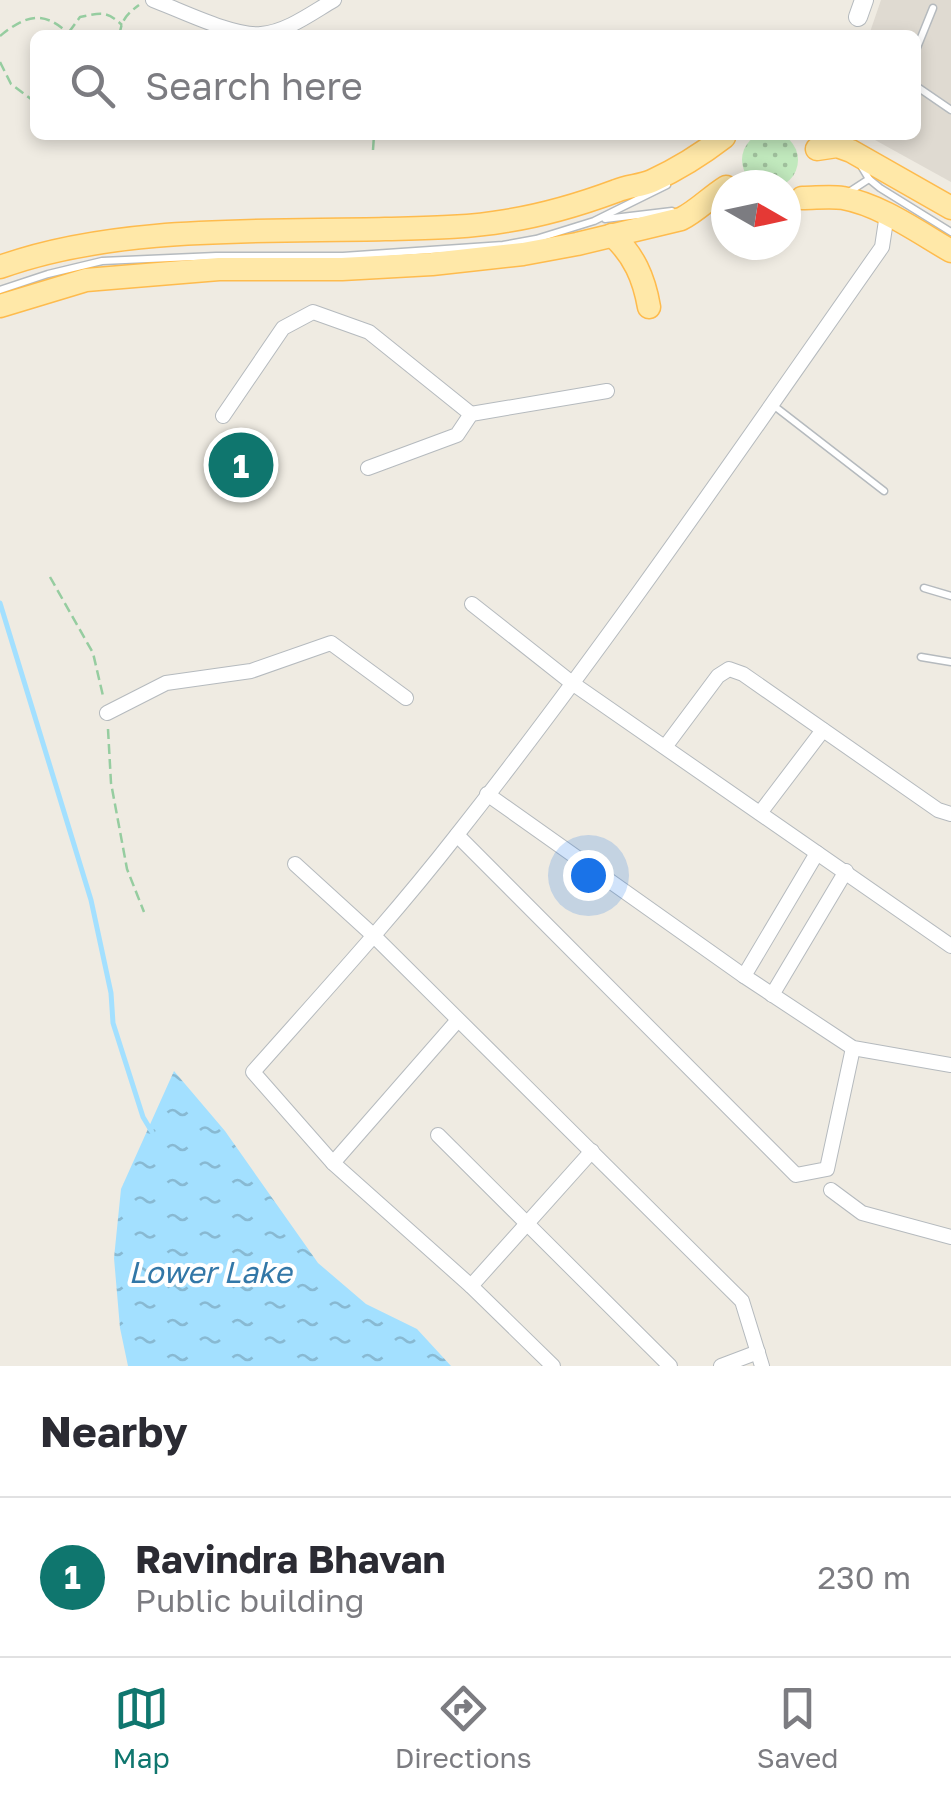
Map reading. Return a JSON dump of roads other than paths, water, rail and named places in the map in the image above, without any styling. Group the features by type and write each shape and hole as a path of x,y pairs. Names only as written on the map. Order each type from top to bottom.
{"main road":[{"path":"0,267 30,256 189,234 506,222 648,183 720,140"},
{"path":"818,149 837,146 851,151 951,208"},
{"path":"0,306 86,280 219,268 342,269 432,264 524,254 603,228 681,219 711,197"},
{"path":"802,198 841,198 863,204 951,251"},
{"path":"603,228 627,249 639,271 649,307"}],"street":[{"path":"275,30 334,0"},
{"path":"146,3 233,30"},
{"path":"553,1366 471,1286 334,1164 253,1072 457,835 572,683 882,247 887,214"},
{"path":"223,416 282,328 313,312 369,332 471,414"},
{"path":"368,468 457,436 471,414 607,391"},
{"path":"472,604 572,683 951,946"},
{"path":"107,713 166,683 251,671 331,643 406,698"},
{"path":"665,748 718,676 729,668 744,674 938,810 951,814"},
{"path":"760,814 824,730"},
{"path":"488,794 744,976 853,1048 951,1065"},
{"path":"457,835 796,1176 827,1168 853,1048"},
{"path":"744,976 817,854"},
{"path":"295,864 374,936 742,1301 760,1359 721,1366"},
{"path":"772,995 846,871"},
{"path":"334,1164 458,1020"},
{"path":"438,1136 670,1366"},
{"path":"471,1286 592,1151"},
{"path":"831,1190 862,1213 951,1236"}],"lane":[{"path":"921,37 932,8"},
{"path":"921,89 951,110"},
{"path":"851,151 869,180 951,232"},
{"path":"0,290 102,261 343,256 472,248 603,228 664,188 695,157"},
{"path":"841,198 869,180"},
{"path":"772,404 884,490"},
{"path":"924,588 951,596"},
{"path":"921,657 951,662"}],"water":[{"name":"Lower Lake","path":"174,1071 225,1131 318,1263 366,1304 417,1329 451,1366 128,1366 120,1328 114,1258 121,1189"}],"waterway":[{"path":"0,603 91,900 111,993 113,1023 143,1117 152,1132"}],"place":[{"name":"Ravindra Bhavan","path":"241,465"}]}
